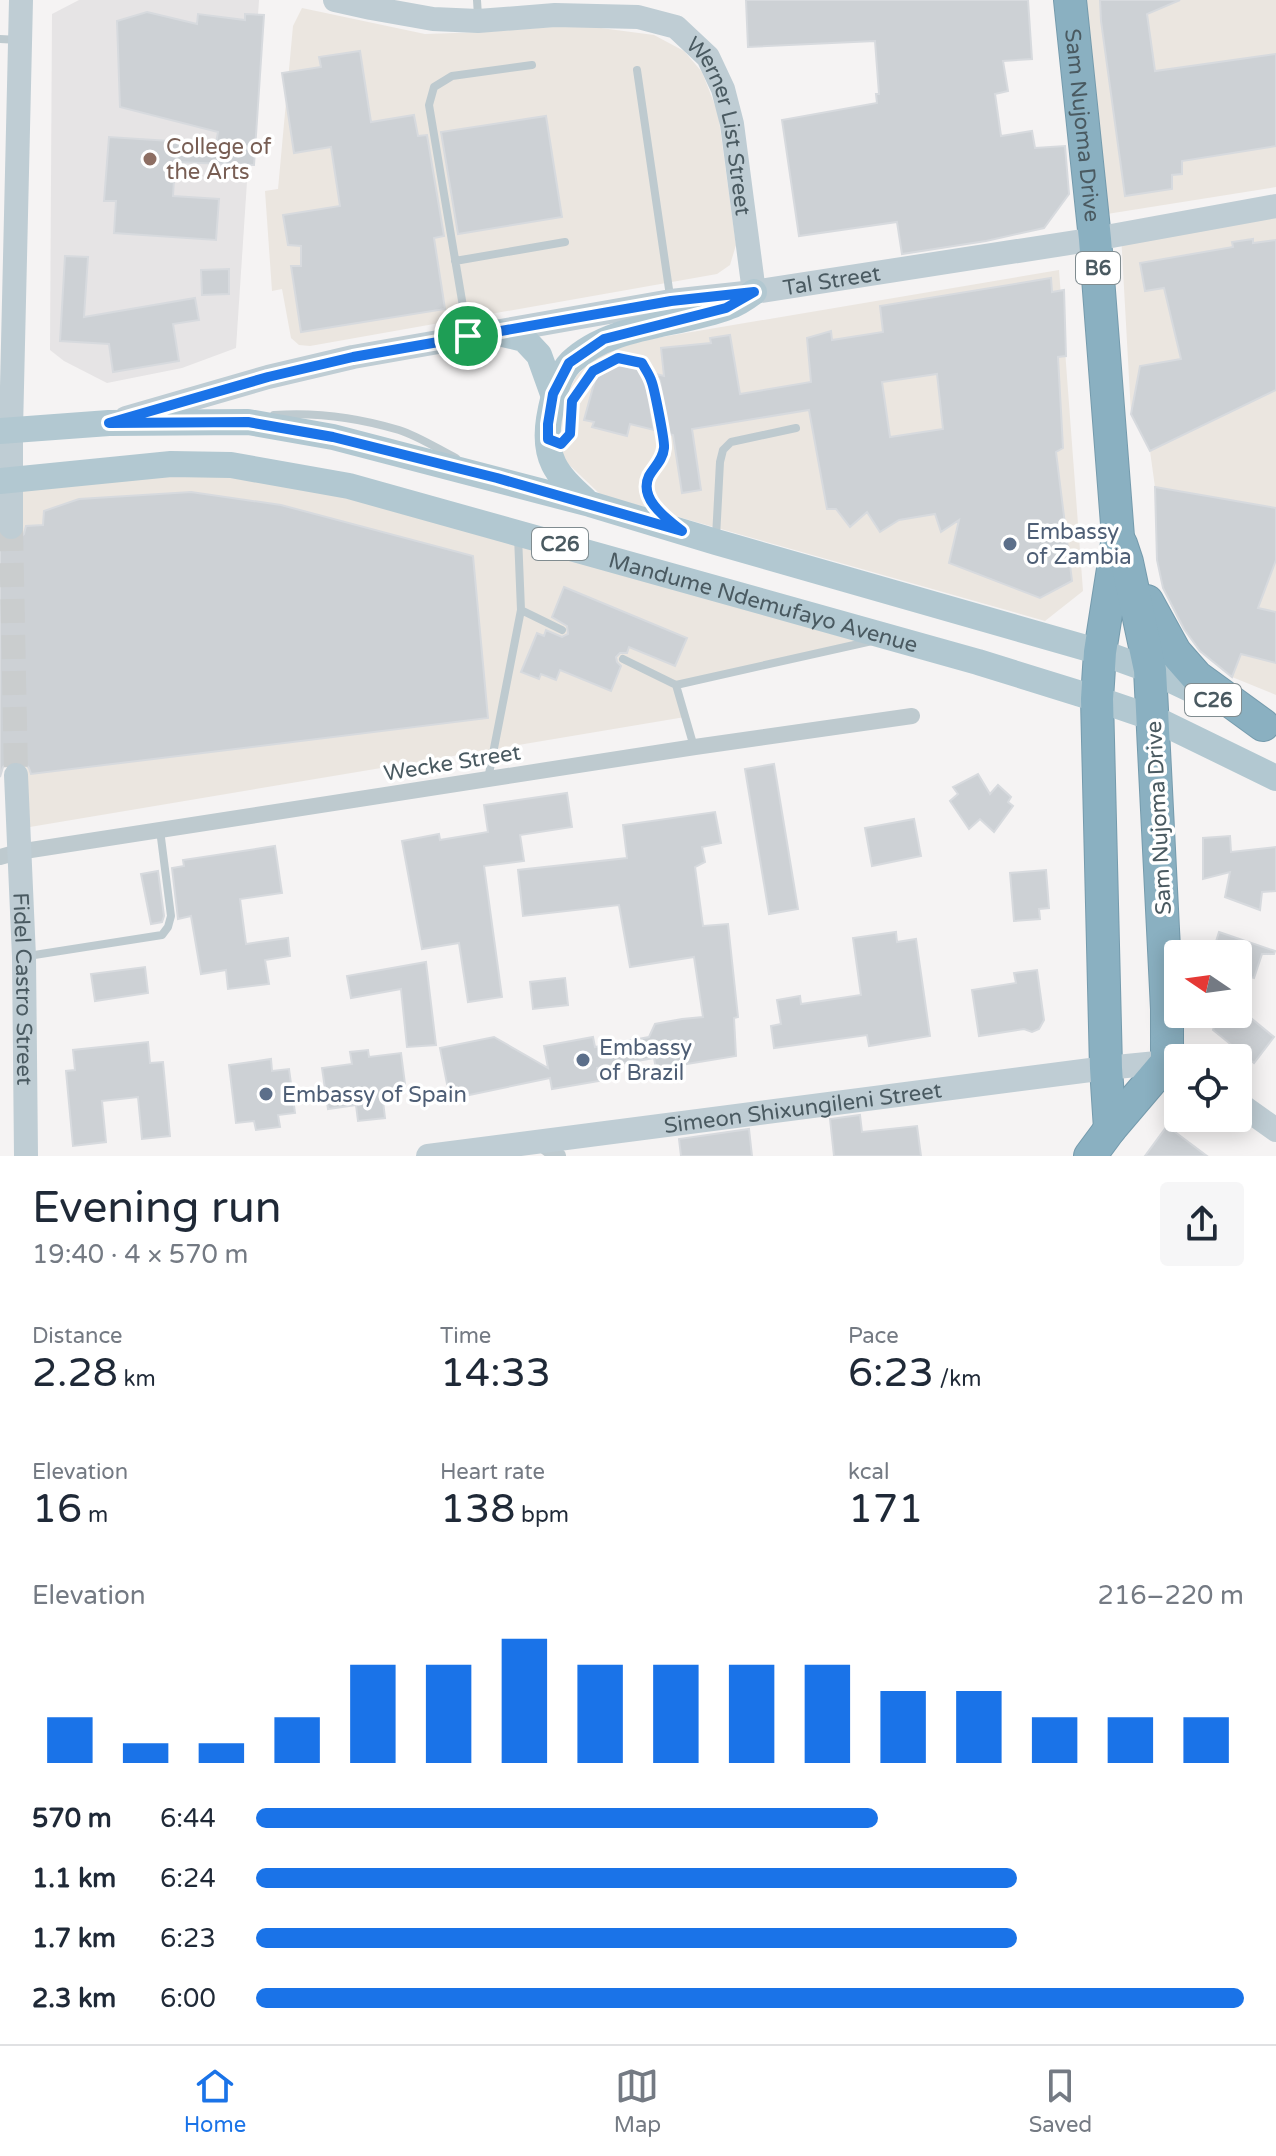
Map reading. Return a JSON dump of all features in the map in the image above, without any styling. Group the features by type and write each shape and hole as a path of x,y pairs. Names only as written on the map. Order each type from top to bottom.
{"highway":[{"name":"Sam Nujoma Drive","path":"1070,0 1123,550 1150,670 1171,1044"},
{"name":"Sam Nujoma Drive","path":"1110,1129 1097,699 1100,652 1123,550"},
{"path":"1123,550 1159,626 1175,652 1197,677 1270,728"},
{"path":"1090,1156 1110,1129 1164,1073"}],"main road":[{"path":"590,504 560,477 550,455 548,424 553,394 569,363 604,339 726,308 754,292"},
{"path":"481,334 524,339 539,355 553,394"},
{"name":"Mandume Ndemufayo Avenue","path":"5,430 109,423 248,422 333,437 590,504 1100,652 1186,686 1270,728"},
{"name":"Mandume Ndemufayo Avenue","path":"6,480 171,464 231,465 349,486 978,662 1097,699 1153,718 1276,778"}],"street":[{"path":"11,527 5,430 10,40 21,0"},
{"name":"Werner List Street","path":"335,0 433,19 478,11 638,17 676,27 708,57 723,89 732,124 754,292"},
{"name":"Tal Street","path":"109,423 353,357 671,301 754,292 1095,239 1276,206"},
{"name":"Wecke Street","path":"9,855 912,716"},
{"name":"Fidel Castro Street","path":"16,775 9,855 24,957 26,1156"},
{"name":"Simeon Shixungileni Street","path":"428,1156 1106,1068 1164,1065"},
{"path":"1252,1113 1276,1130"},
{"path":"538,1141 558,1156"}],"lane":[{"path":"481,334 455,261 429,105 434,87 452,76 532,65"},
{"path":"637,70 671,301"},
{"path":"455,261 565,242"},
{"path":"548,439 561,444 570,434 572,401 593,371 618,358 642,363 653,382 664,448 646,487 651,503 682,531"},
{"path":"716,542 723,450 731,442 796,428"},
{"path":"487,779 521,610 518,532"},
{"path":"521,610 562,630"},
{"path":"623,659 676,685 889,637"},
{"path":"676,685 695,747"},
{"path":"24,957 162,935 171,916 160,830"}],"shaded area":[{"name":"College of the Arts","path":"79,0 259,0 236,348 182,368 107,383 64,361 50,350 52,14"},
{"path":"1086,0 1276,0 1276,187 1107,214"},
{"path":"302,8 425,34 578,25 654,35 684,51 702,72 718,113 736,245 730,265 717,274 310,346 299,345 291,338 282,289 272,291 265,191 278,189 293,26"},
{"path":"1276,206 1276,695 1232,677 1200,651 1179,622 1163,588 1157,560 1155,487 1150,451 1131,414 1121,234"},
{"path":"1059,270 1083,591 1045,621 601,495 562,458 561,406 577,375 609,346"},
{"path":"231,465 889,637 677,685 685,717 18,829 12,480"}],"building":[{"path":"746,0 1028,0 1032,59 1003,61 1008,91 995,94 1001,136 1032,131 1035,148 1065,146 1069,194 1044,228 986,241 902,254 897,222 799,236 782,120 877,103 875,41 748,47"},
{"path":"1100,0 1180,0 1147,14 1155,71 1276,54 1276,146 1182,161 1182,174 1172,175 1172,189 1125,196"},
{"path":"147,12 197,24 198,14 245,20 245,14 264,15 254,165 175,162 173,196 219,199 216,240 114,233 116,201 104,201 109,137 216,144 218,132 120,107 117,21"},
{"path":"360,51 371,122 414,115 418,136 427,135 444,236 434,238 445,309 301,332 291,266 301,266 301,246 288,245 283,215 340,206 331,147 294,153 282,73 321,67 319,57"},
{"path":"546,116 562,217 458,234 441,132"},
{"path":"1253,239 1253,243 1276,240 1276,390 1150,451 1131,414 1140,366 1181,359 1164,288 1145,291 1140,263 1233,247 1232,242"},
{"path":"65,256 88,257 84,317 195,298 199,320 173,324 179,361 113,372 109,344 60,341"},
{"path":"229,269 229,294 202,295 201,270"},
{"path":"1051,278 1052,292 1064,290 1066,356 1058,357 1063,448 1056,452 1072,581 1040,598 949,563 959,520 941,532 935,514 899,520 880,532 867,512 850,527 836,509 827,509 809,410 692,429 701,490 682,493 673,435 669,434 660,381 656,374 664,376 661,348 711,343 710,338 730,335 740,394 811,382 807,338 831,331 832,340 883,332 880,306","holes":["937,374 943,429 890,437 882,382"]},
{"path":"619,365 638,369 646,384 654,430 630,424 627,436 592,427 594,422 584,420 595,380"},
{"path":"1155,487 1276,508 1276,560 1258,608 1276,612 1276,663 1241,654 1232,677 1200,651 1184,629 1163,588 1157,560"},
{"path":"191,492 281,505 473,556 488,718 31,774 24,762 15,760 3,767 0,777 0,537 10,542 18,540 26,526 43,525 44,511 79,499"},
{"path":"564,587 687,638 675,666 629,647 627,653 616,657 621,666 611,691 560,670 556,680 541,674 539,679 521,672 537,633 544,636 546,630 562,637 568,634 567,626 552,617"},
{"path":"774,764 798,909 769,914 745,769"},
{"path":"978,774 990,794 998,785 1011,797 1008,802 1013,806 994,832 980,819 969,829 950,801 958,794 953,787"},
{"path":"567,793 572,827 520,835 524,861 484,866 502,997 468,1002 459,943 422,949 402,841 439,834 440,840 488,832 484,805"},
{"path":"715,812 721,843 702,847 705,862 695,867 703,926 728,924 738,1017 734,1018 736,1056 656,1069 654,1058 597,1068 599,1081 552,1089 550,1078 450,1099 440,1048 494,1037 548,1068 544,1046 593,1037 595,1047 649,1037 655,1024 703,1017 694,957 630,967 619,905 523,916 518,870 627,858 623,825"},
{"path":"914,819 921,856 872,866 865,828"},
{"path":"1230,836 1231,852 1276,847 1276,891 1262,892 1260,910 1225,897 1230,872 1203,879 1203,838"},
{"path":"275,846 282,893 240,899 246,944 288,938 290,956 265,960 269,984 228,989 226,970 201,974 191,916 178,919 172,868 184,866 183,860"},
{"path":"1046,870 1049,908 1039,909 1040,919 1014,921 1010,873"},
{"path":"158,871 164,916 162,922 151,924 141,874"},
{"path":"896,932 897,942 916,939 930,1036 869,1046 867,1035 774,1048 771,1026 781,1024 777,1000 800,996 801,1004 861,995 853,938"},
{"path":"1219,932 1243,940 1216,940"},
{"path":"1252,943 1275,951 1274,954 1262,954 1254,978"},
{"path":"426,962 436,1045 407,1047 401,989 351,998 347,976"},
{"path":"145,967 148,993 95,1001 91,974"},
{"path":"1037,970 1044,1020 1039,1029 979,1036 972,990 1016,983 1014,973"},
{"path":"565,978 568,1005 533,1009 530,982"},
{"path":"1252,1019 1274,1037 1254,1063 1252,1044 1230,1044 1213,1030 1252,1028"},
{"path":"148,1042 150,1063 163,1062 170,1136 142,1139 138,1097 102,1101 106,1142 73,1146 66,1071 75,1070 73,1050"},
{"path":"368,1050 369,1057 401,1053 405,1084 394,1087 396,1099 383,1101 385,1118 358,1121 356,1105 328,1109 322,1068 352,1064 350,1052"},
{"path":"271,1059 272,1071 289,1069 295,1113 278,1115 280,1127 256,1130 254,1121 236,1123 229,1065"},
{"path":"860,1115 862,1132 917,1126 921,1156 834,1156 830,1119"},
{"path":"749,1129 752,1156 681,1156 679,1139"},
{"path":"1164,1130 1175,1132 1207,1156 1145,1156"}],"tunnel":[{"path":"11,527 16,775"}],"place":[{"name":"College of the Arts","path":"150,159"},
{"name":"Embassy of Zambia","path":"1010,544"},
{"name":"Embassy of Brazil","path":"583,1060"},
{"name":"Embassy of Spain","path":"266,1094"}],"route":[{"path":"754,292 726,308 604,339 569,363 553,394 548,439 561,444 570,434 572,401 593,371 618,358 642,363 653,382 664,448 646,487 651,503 682,531 497,478 333,437 248,422 109,423 268,377 353,357 468,336 671,301 754,292"}]}
